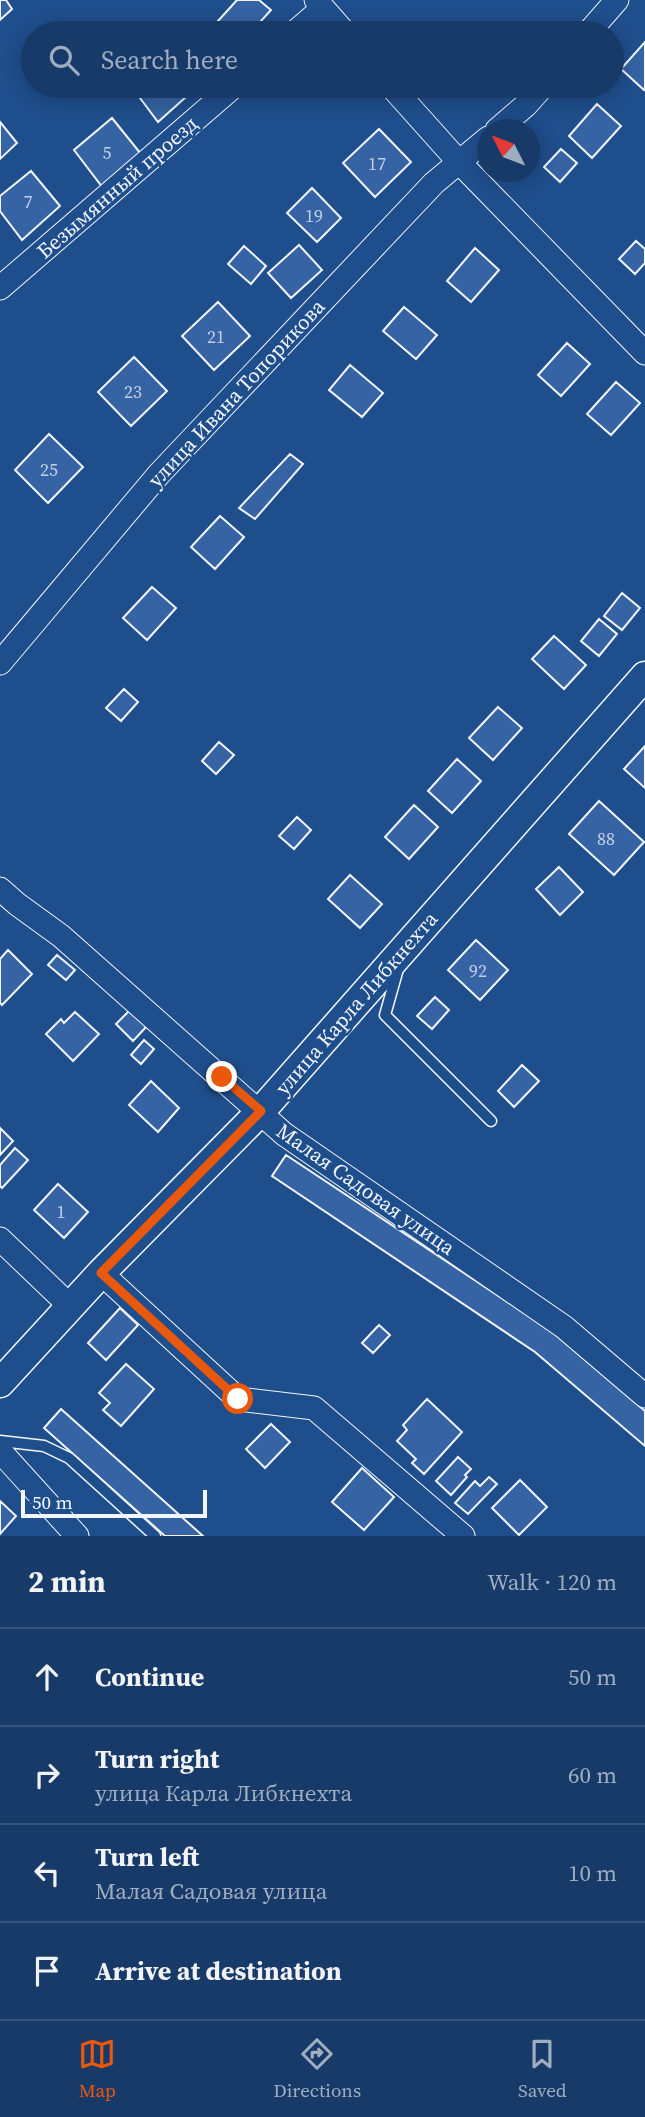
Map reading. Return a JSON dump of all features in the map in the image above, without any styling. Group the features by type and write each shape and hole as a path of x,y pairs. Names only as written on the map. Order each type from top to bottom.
{"street":[{"path":"599,21 617,0"},
{"path":"305,21 320,4 335,21"},
{"name":"Безымянный проезд","path":"0,288 219,98"},
{"path":"402,98 459,162 645,353"},
{"path":"510,119 532,98"},
{"name":"улица Ивана Топорикова","path":"0,663 159,474 434,183 477,147"},
{"name":"улица Карла Либкнехта","path":"0,1383 101,1273 261,1111 645,676"},
{"name":"Малая Садовая улица","path":"0,888 61,936 284,1134 564,1327 645,1396"},
{"path":"0,1239 70,1306"},
{"path":"101,1273 238,1399 314,1408 463,1536"},
{"path":"0,1451 76,1536"}],"lane":[{"path":"404,949 385,1014 491,1121"},
{"path":"0,1441 44,1446 69,1458 155,1536"}],"building":[{"path":"0,0 6,0 12,9 0,20"},
{"path":"237,0 259,0 271,10 261,21 218,21"},
{"path":"645,42 644,90 624,72 624,66"},
{"path":"140,98 185,98 158,122"},
{"path":"597,104 621,126 592,158 569,136"},
{"path":"112,118 141,154 103,188 74,150"},
{"path":"0,122 17,143 0,159"},
{"path":"379,129 411,162 375,197 343,163"},
{"path":"561,149 577,163 560,182 544,167"},
{"path":"31,171 60,206 22,240 0,211 0,196"},
{"path":"312,188 341,218 317,242 287,213"},
{"path":"636,241 645,249 645,263 635,274 619,259"},
{"path":"299,245 322,270 291,298 268,273"},
{"path":"244,246 266,266 251,284 228,264"},
{"path":"475,248 499,270 471,302 447,281"},
{"path":"218,302 250,336 214,370 182,336"},
{"path":"404,307 437,335 416,359 383,331"},
{"path":"567,343 590,364 561,396 538,375"},
{"path":"134,357 167,391 131,426 98,392"},
{"path":"350,365 383,393 362,417 329,390"},
{"path":"616,382 640,403 611,435 587,414"},
{"path":"49,434 83,467 48,503 15,470"},
{"path":"290,454 303,464 255,519 239,508"},
{"path":"220,516 244,537 215,569 191,547"},
{"path":"152,587 176,608 147,640 123,618"},
{"path":"622,593 640,608 622,630 604,616"},
{"path":"599,619 617,634 599,656 581,641"},
{"path":"554,636 586,665 564,689 532,659"},
{"path":"124,689 138,702 121,721 106,708"},
{"path":"498,707 522,728 493,760 469,738"},
{"path":"219,742 234,755 216,774 202,761"},
{"path":"645,746 645,788 624,769"},
{"path":"457,759 481,781 452,813 428,791"},
{"path":"599,801 644,842 614,875 569,834"},
{"path":"414,805 438,827 409,859 385,837"},
{"path":"297,817 311,830 294,849 279,836"},
{"path":"559,867 583,892 560,915 536,889"},
{"path":"350,875 382,904 360,928 328,899"},
{"path":"476,940 508,970 480,1000 448,970"},
{"path":"8,950 32,974 2,1005 0,959"},
{"path":"57,955 75,970 66,980 48,965"},
{"path":"435,997 449,1010 432,1029 417,1016"},
{"path":"130,1010 147,1026 133,1041 116,1024"},
{"path":"75,1012 99,1034 73,1061 46,1034 61,1019 64,1023"},
{"path":"144,1040 154,1049 141,1064 131,1055"},
{"path":"522,1065 539,1081 514,1107 498,1091"},
{"path":"151,1081 179,1108 158,1132 129,1105"},
{"path":"0,1128 13,1141 0,1155"},
{"path":"15,1148 28,1160 2,1188 0,1165"},
{"path":"286,1155 550,1330 645,1411 645,1446 535,1352 272,1176"},
{"path":"58,1184 88,1212 64,1238 34,1210"},
{"path":"120,1308 138,1325 106,1360 88,1343"},
{"path":"379,1325 390,1335 373,1353 362,1343"},
{"path":"126,1364 154,1389 121,1426 103,1410 110,1403 99,1393"},
{"path":"427,1399 462,1432 424,1474 412,1463 416,1459 397,1441 407,1430 403,1425"},
{"path":"61,1409 203,1536 165,1536 44,1428"},
{"path":"271,1424 290,1442 265,1468 246,1449"},
{"path":"458,1457 471,1469 451,1495 436,1481"},
{"path":"362,1468 394,1497 364,1530 332,1502"},
{"path":"489,1477 497,1484 468,1514 455,1503 475,1481 480,1486"},
{"path":"520,1480 547,1507 519,1535 492,1508"},
{"path":"0,1501 16,1516 0,1534"}],"route":[{"path":"222,1077 261,1111 101,1273 238,1399"}]}
